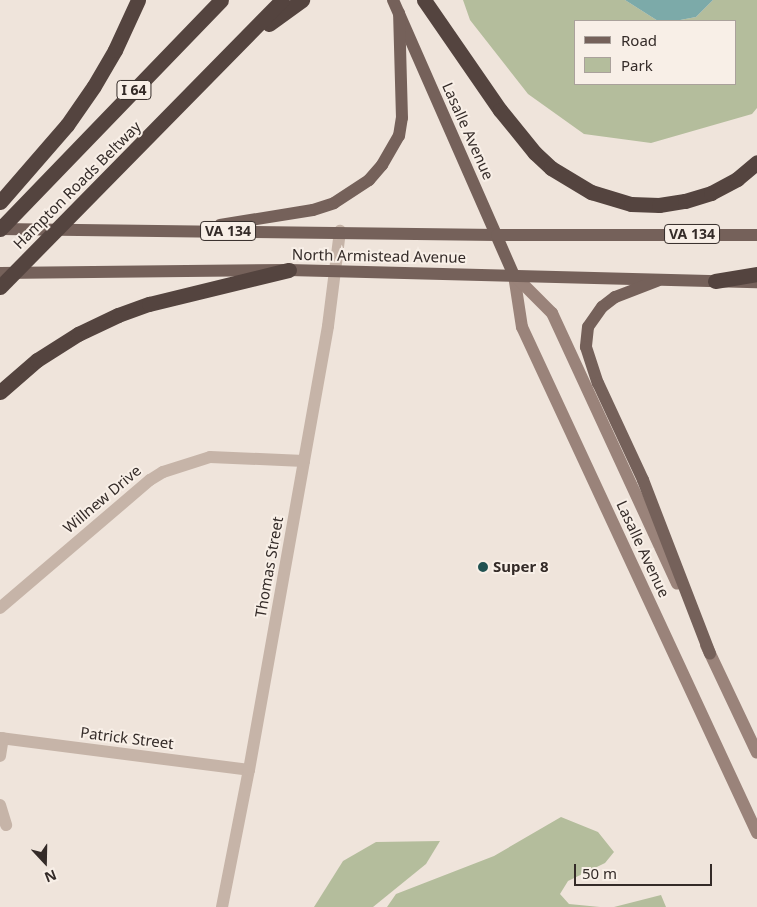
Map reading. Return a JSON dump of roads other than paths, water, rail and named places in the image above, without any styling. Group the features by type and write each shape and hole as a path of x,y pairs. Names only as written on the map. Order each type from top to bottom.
{"highway":[{"path":"0,202 67,125 94,86 115,50 138,0"},
{"name":"Hampton Roads Beltway","path":"0,229 221,0"},
{"name":"Hampton Roads Beltway","path":"0,287 110,178 282,0"},
{"path":"234,50 302,0"},
{"path":"424,0 500,110 536,153 551,168 591,192 631,204 659,205 685,201 711,193 757,162"},
{"path":"0,392 37,360 78,334 118,315 156,303 289,270"},
{"path":"715,281 757,274"}],"main road":[{"name":"Lasalle Avenue","path":"393,0 514,274 522,327 757,833"},
{"path":"191,230 313,210 334,203 369,180 388,157 399,136 403,103 399,13"},
{"name":"North Armistead Avenue","path":"0,229 757,236"},
{"name":"North Armistead Avenue","path":"0,273 289,270 514,274 757,282"},
{"name":"Lasalle Avenue","path":"514,274 552,313 757,754"},
{"path":"663,279 615,297 602,308 588,327 586,347 598,383 643,480 710,654"}],"street":[{"name":"Thomas Street","path":"222,907 249,770 328,326 340,231"},
{"name":"Willnew Drive","path":"0,608 150,480 163,472 210,457 304,461"},
{"name":"Patrick Street","path":"2,738 249,770"},
{"path":"0,756 2,738"},
{"path":"0,805 6,824"}],"water":[{"path":"625,0 713,0 696,17 680,20 656,20"}],"place":[{"name":"Super 8","path":"483,567"}]}
